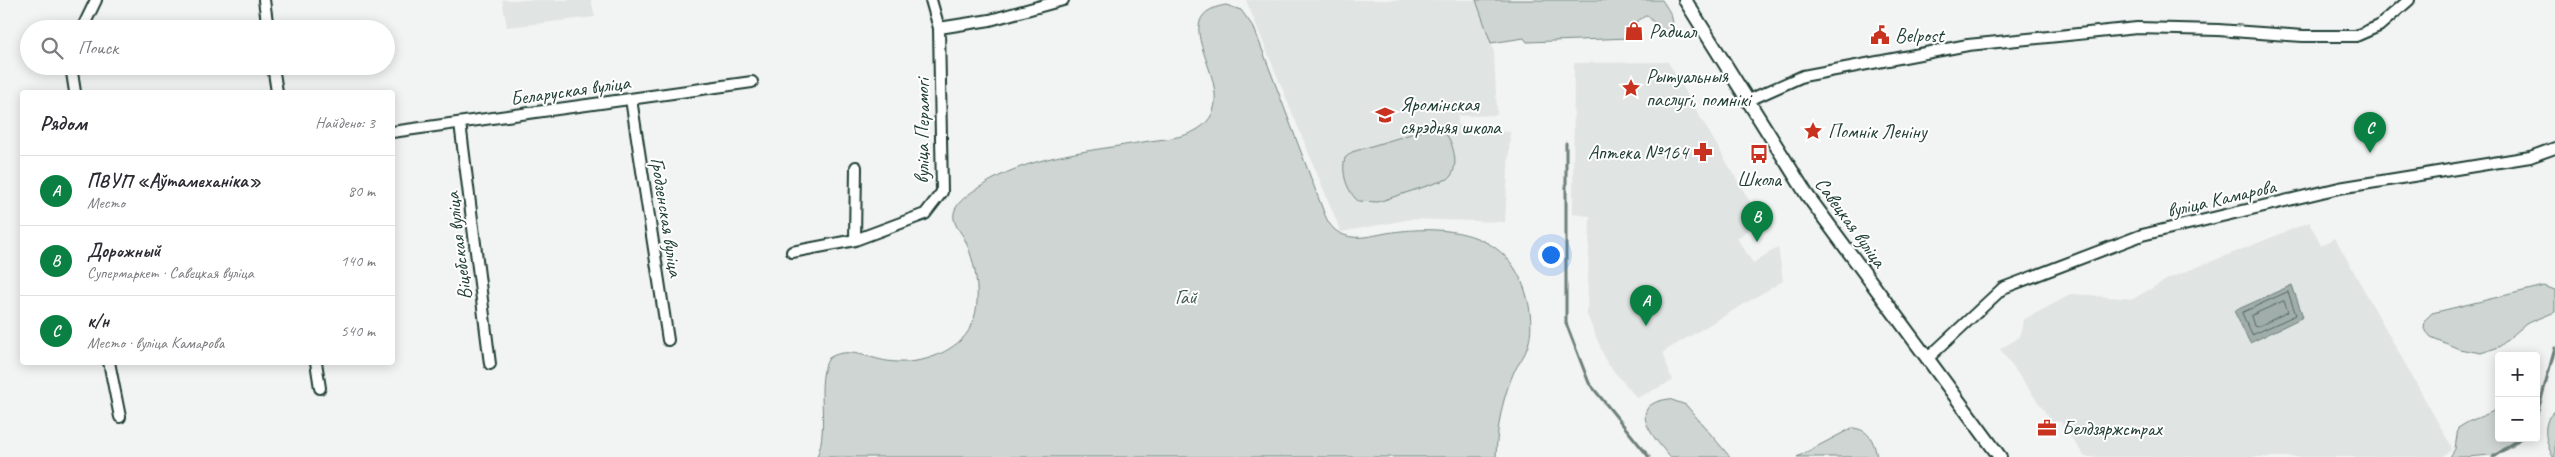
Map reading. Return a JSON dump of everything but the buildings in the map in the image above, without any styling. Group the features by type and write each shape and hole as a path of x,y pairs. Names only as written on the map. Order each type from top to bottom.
{"main road":[{"name":"Савецкая вуліца","path":"1685,0 1807,194 2000,457"}],"street":[{"path":"86,20 96,0"},
{"path":"264,0 267,20"},
{"name":"вуліца Перамогі","path":"792,252 855,240 925,214 942,192 939,28 931,0"},
{"path":"939,28 990,20 1064,0"},
{"path":"1748,101 1803,76 1968,45 2137,28 2218,30 2303,36 2356,36 2379,26 2409,0"},
{"path":"72,75 75,90"},
{"path":"274,75 277,90"},
{"name":"Беларуская вуліца","path":"395,132 752,82"},
{"name":"Гродзенская вуліца","path":"632,99 668,340"},
{"name":"Віцебская вуліца","path":"460,122 490,364"},
{"name":"вуліца Камарова","path":"1927,359 2003,288 2142,235 2339,188 2530,157 2555,148"},
{"path":"855,240 856,167"},
{"path":"111,365 120,417"},
{"path":"316,365 320,388"}],"shaded area":[{"path":"502,0 591,0 595,17 507,27"},
{"name":"Яромінская сярэдняя школа","path":"1246,0 1476,0 1494,52 1497,115 1458,116 1458,125 1463,129 1510,132 1505,222 1411,219 1341,232"},
{"path":"1668,62 1761,221 1737,238 1753,263 1778,247 1783,281 1663,352 1672,381 1637,398 1607,363 1587,315 1590,216 1573,214 1574,63"},
{"path":"2310,222 2321,246 2335,238 2451,446 2452,450 2441,457 2085,457 2060,421 2053,423 2000,349 2020,337 2023,320 2072,294 2133,299 2170,278"}],"green space":[{"path":"1476,0 1662,0 1673,22 1667,37 1647,15 1625,29 1630,38 1527,42 1524,38 1491,43"},
{"name":"Гай","path":"1226,5 1241,10 1254,28 1328,222 1333,228 1350,237 1411,230 1447,231 1465,234 1496,248 1509,260 1519,276 1529,304 1530,335 1525,353 1512,375 1502,408 1496,457 817,457 821,445 823,379 829,358 843,353 851,353 897,362 927,359 953,346 969,330 977,306 976,278 970,251 954,221 954,213 959,203 969,194 990,181 1026,165 1064,155 1178,137 1198,129 1212,114 1215,97 1212,78 1200,40 1199,24 1207,12"},
{"path":"1434,129 1447,135 1452,147 1455,165 1448,179 1378,202 1358,201 1354,197 1344,176 1345,158 1352,152 1424,130"},
{"path":"2544,286 2555,290 2555,312 2526,324 2499,347 2481,353 2459,349 2431,337 2424,329 2425,320 2432,313"},
{"path":"1669,399 1686,405 1730,457 1670,457 1651,432 1645,415 1648,408 1655,402"},
{"path":"2495,411 2495,442 2517,442 2508,449 2490,455 2450,457 2455,449 2458,428"},
{"path":"2555,411 2555,457 2553,457 2548,446 2546,427 2547,421"},
{"path":"1852,428 1867,433 1872,441 1877,457 1797,457"}],"water":[{"path":"2292,285 2303,317 2250,343 2234,311"}],"waterway":[{"path":"1566,143 1566,323 1589,383 1649,457"},
{"path":"2540,403 2555,348"},
{"path":"2493,457 2515,442"}],"place":[{"name":"Радиал","path":"1634,31"},
{"name":"Belpost","path":"1880,35"},
{"name":"Рытуальныя паслугі, помнікі","path":"1631,88"},
{"name":"Яромінская сярэдняя школа","path":"1385,115"},
{"name":"Помнік Леніну","path":"1813,131"},
{"name":"Аптека №164","path":"1703,152"},
{"name":"к/н","path":"2370,153"},
{"name":"Школа","path":"1759,154"},
{"name":"Дорожный","path":"1757,242"},
{"name":"ПВУП «Аўтамеханіка»","path":"1646,326"},
{"name":"Белдзяржстрах","path":"2047,428"}]}
